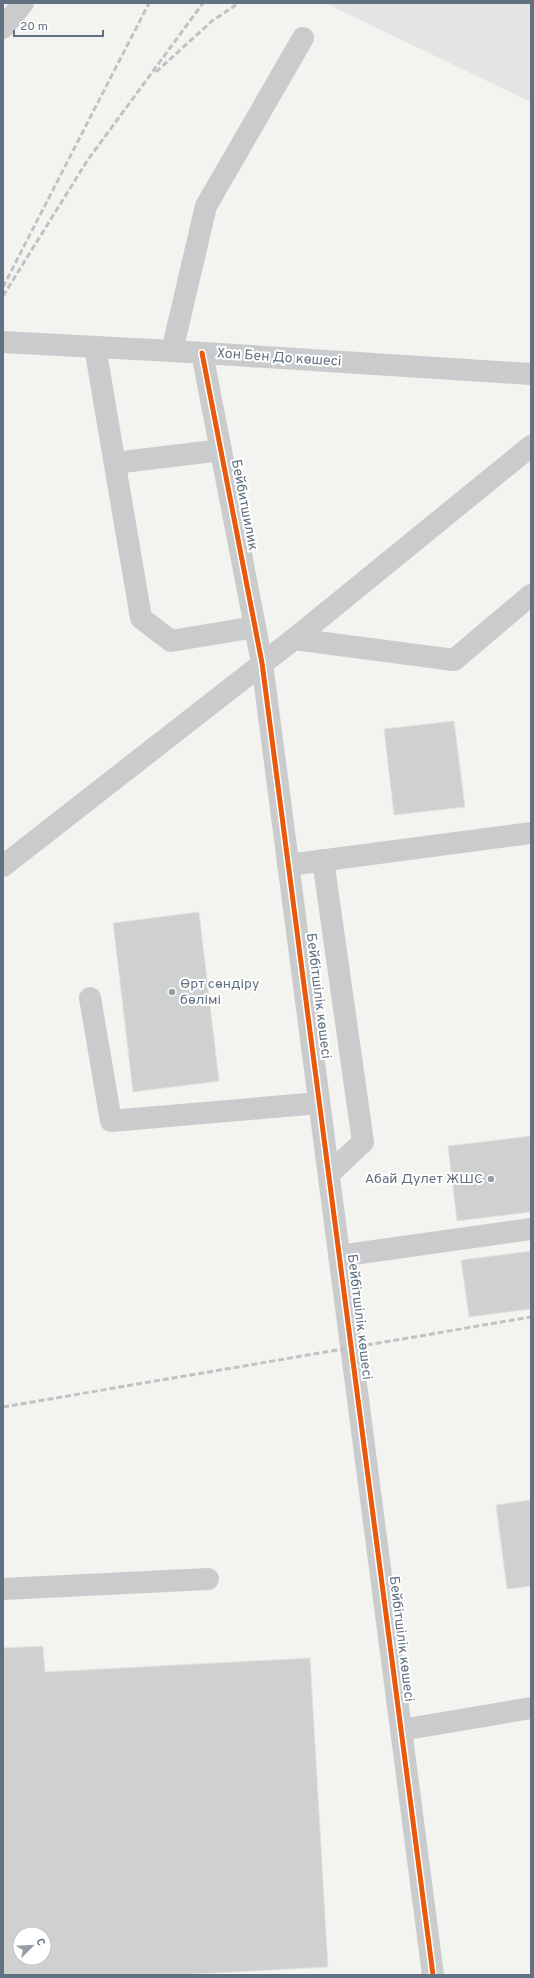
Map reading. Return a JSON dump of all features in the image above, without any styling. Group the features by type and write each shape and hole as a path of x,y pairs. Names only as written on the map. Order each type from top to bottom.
{"street":[{"path":"3,28 23,3"},
{"path":"172,351 206,206 303,38"},
{"name":"Хон Бен До көшесі","path":"3,342 172,351 531,374"},
{"path":"95,347 141,618 170,641 255,627"},
{"name":"Бейбитшилик","path":"202,353 262,663"},
{"path":"3,866 294,639 531,446"},
{"path":"115,463 221,450"},
{"path":"294,639 454,660 531,595"},
{"name":"Бейбітшілік көшесі","path":"262,663 433,1975"},
{"path":"288,865 531,833"},
{"path":"323,860 363,1142 328,1174"},
{"path":"90,998 111,1121 319,1103"},
{"path":"339,1256 531,1229"},
{"path":"3,1590 208,1579"},
{"path":"401,1730 531,1708"}],"shaded area":[{"path":"325,3 531,3 531,102"}],"building":[{"path":"454,721 465,807 394,815 384,729"},
{"path":"199,912 219,1081 133,1092 113,923"},
{"name":"Абай Дулет ЖШС","path":"531,1136 531,1212 457,1221 448,1146"},
{"path":"531,1251 531,1309 469,1317 461,1260"},
{"path":"531,1500 531,1586 507,1589 496,1505"},
{"path":"43,1646 45,1672 310,1658 328,1967 178,1975 3,1975 3,1648"}],"railway":[{"path":"3,287 149,3"},
{"path":"3,296 87,161 203,3"},
{"path":"156,72 212,21 239,3"},
{"path":"3,1407 531,1317"}],"cycle path":[{"path":"202,353 262,663 433,1975"}],"place":[{"name":"Өрт сөндіру бөлімі","path":"172,992"},
{"name":"Абай Дулет ЖШС","path":"491,1179"}]}
